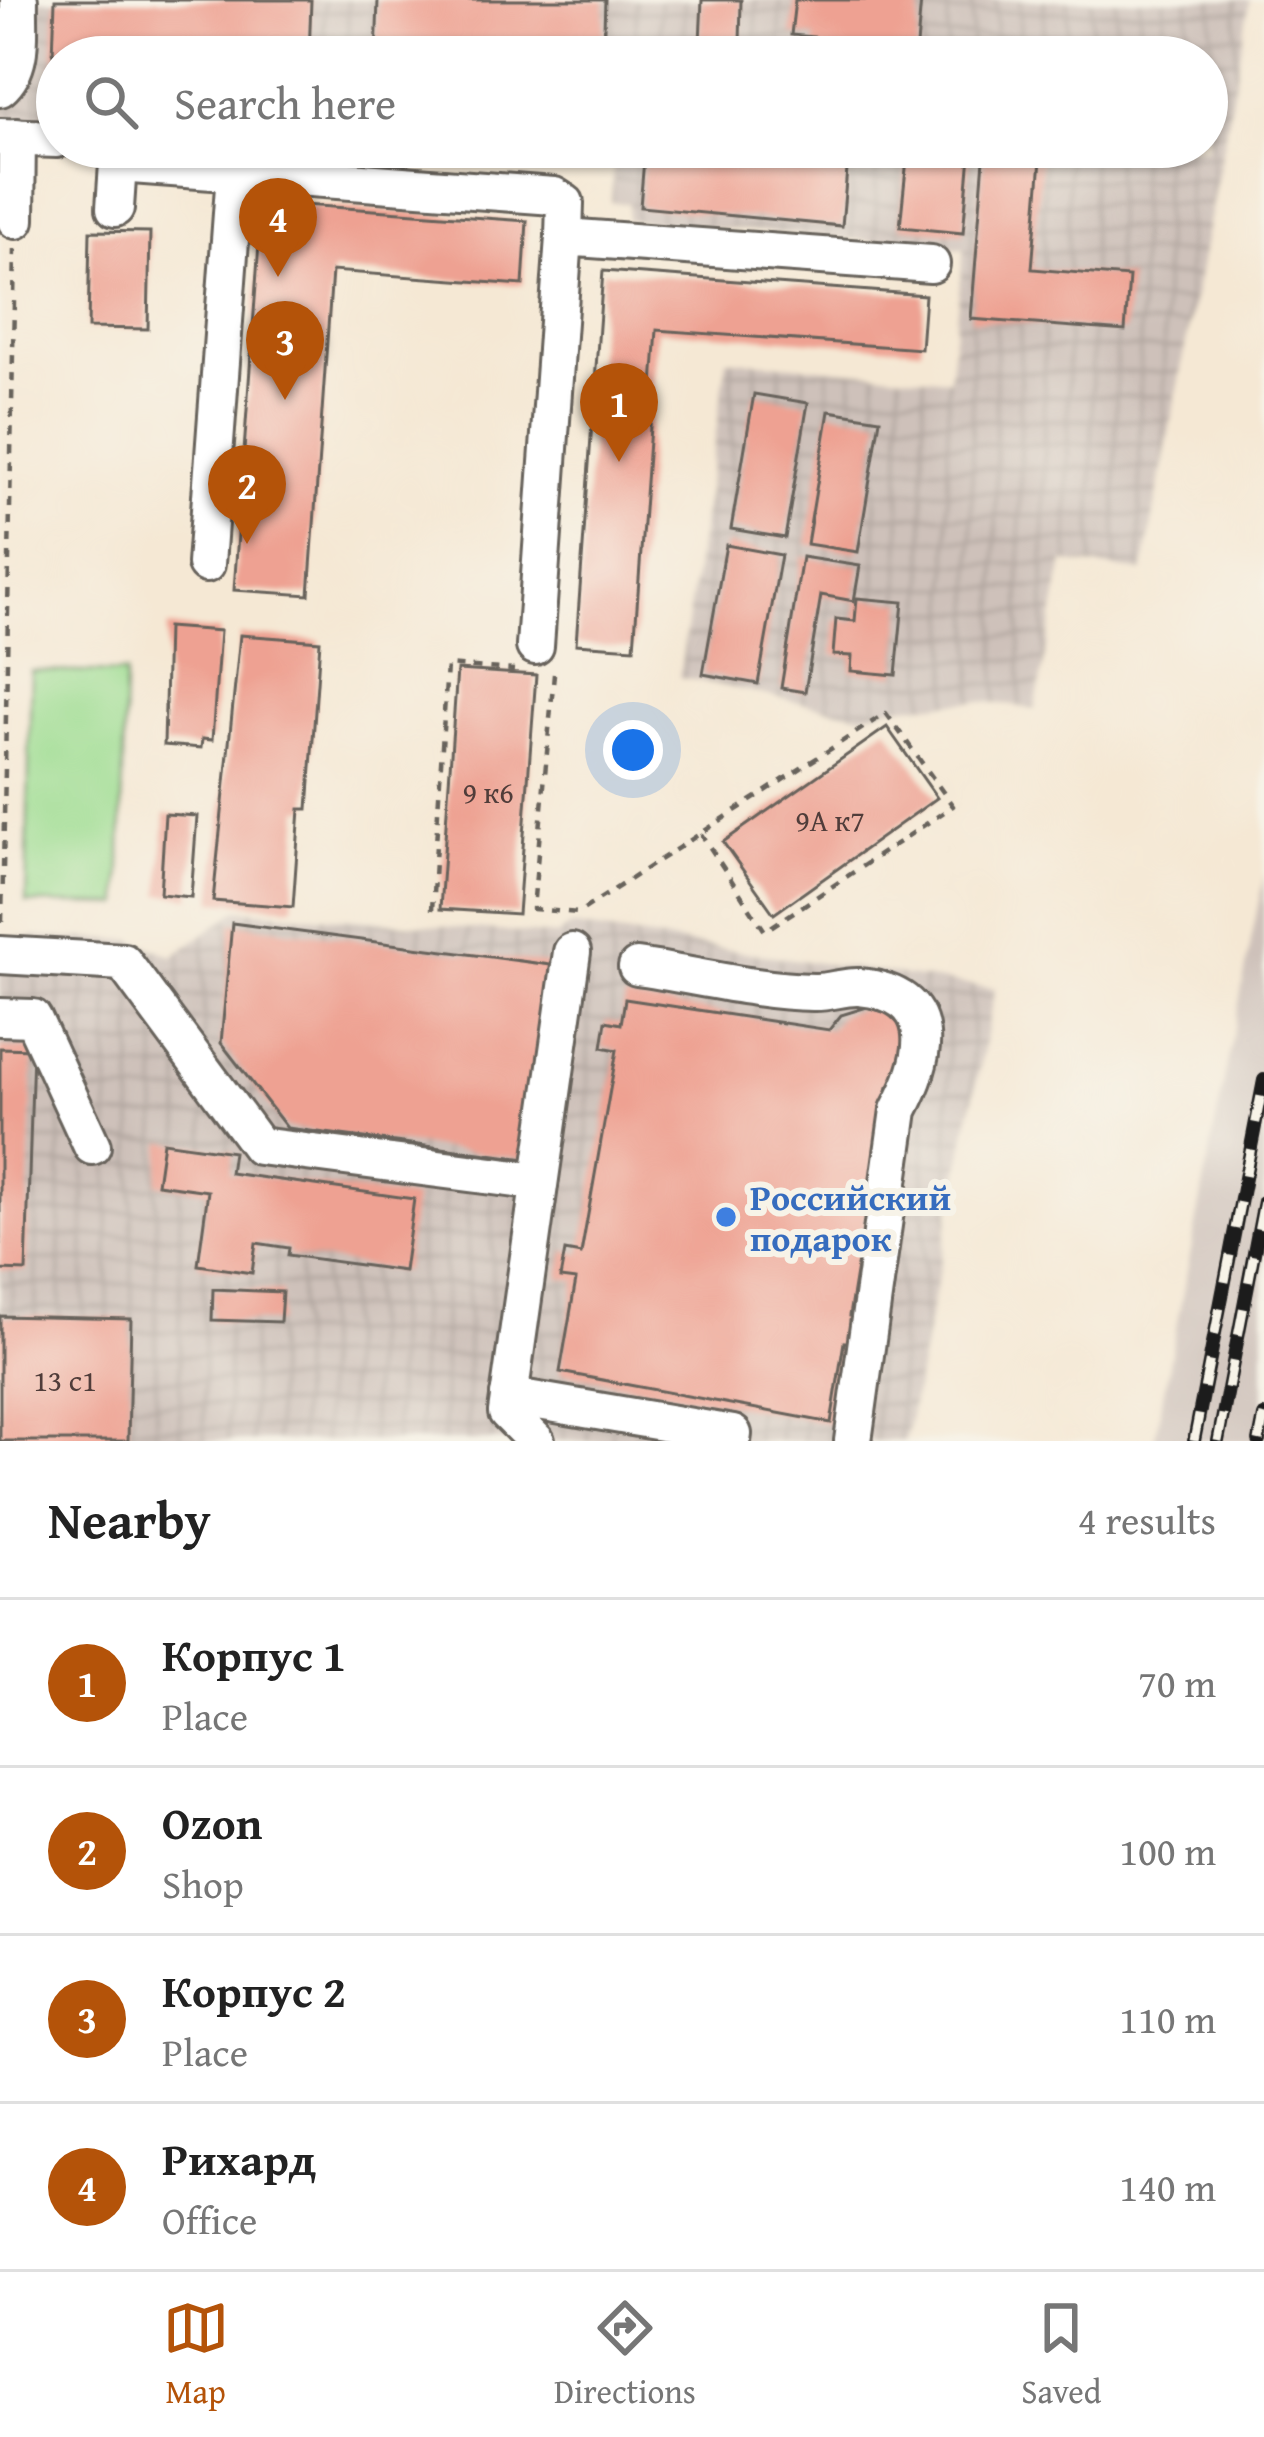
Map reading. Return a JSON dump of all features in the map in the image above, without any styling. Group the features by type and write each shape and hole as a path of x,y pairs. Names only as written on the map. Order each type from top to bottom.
{"lane":[{"path":"0,88 18,60 19,0"},
{"path":"9,137 16,220"},
{"path":"115,208 117,168"},
{"path":"206,168 554,196 565,202 535,646"},
{"path":"206,564 235,172"},
{"path":"564,237 931,264"},
{"path":"536,1441 507,1412 572,952"},
{"path":"1,955 123,962 259,1146 539,1182"},
{"path":"637,967 814,992 859,987 906,1000 922,1024 918,1075 899,1110 850,1431"},
{"path":"0,1017 33,1018 92,1146"},
{"path":"509,1396 733,1434 732,1441"}],"path":[{"path":"1,955 16,220"},
{"path":"431,910 447,665 554,673 533,909 578,914 700,834 886,713 953,806 765,931 700,834"}],"shaded area":[{"path":"0,0 1250,0 1228,118 1228,36 36,36 36,122 0,121"},
{"path":"613,168 1219,168 1143,572 1064,562 1035,709 981,701 889,707 862,715 679,677 727,359 949,379 964,249 627,220 628,203 611,202"},
{"path":"1264,874 1264,1441 1154,1441"},
{"path":"238,909 556,936 570,926 995,989 905,1441 0,1441 0,936 134,940 173,956"}],"green space":[{"path":"31,671 125,673 120,905 26,903"}],"building":[{"path":"55,0 311,0 310,36 54,36"},
{"path":"378,0 605,0 604,36 377,36"},
{"path":"702,0 741,0 740,36 700,36"},
{"path":"795,0 921,0 918,36 791,35"},
{"path":"643,168 847,168 842,226 640,207"},
{"path":"906,168 969,168 963,233 900,227"},
{"path":"983,168 1040,168 1032,269 1129,277 1125,331 971,319"},
{"path":"262,202 527,221 523,285 332,271 309,595 234,590"},
{"path":"90,231 150,232 148,329 88,328"},
{"path":"603,271 925,295 921,349 657,330 634,648 576,644"},
{"path":"754,394 808,403 785,538 731,529"},
{"path":"829,411 880,419 858,552 807,544"},
{"path":"726,545 781,555 758,684 703,674"},
{"path":"802,557 860,566 854,601 821,595 805,692 781,688"},
{"path":"857,598 903,602 896,675 851,671 852,656 833,655 836,619 855,621"},
{"path":"167,627 220,631 212,740 202,739 201,748 164,745"},
{"path":"240,635 320,641 308,809 300,809 293,907 213,901"},
{"path":"457,670 536,675 518,914 440,909"},
{"path":"887,727 937,798 774,914 723,842"},
{"path":"165,814 197,816 191,897 160,894"},
{"path":"232,923 551,965 526,1159 287,1128 221,1043"},
{"name":"Российский подарок","path":"625,999 829,1030 841,1015 867,1007 887,1013 903,1028 902,1071 888,1087 882,1112 849,1316 858,1317 853,1343 844,1342 831,1423 560,1372 576,1280 560,1278 565,1251 581,1254 617,1050 602,1047 606,1021 621,1024"},
{"path":"0,1048 33,1049 26,1271 0,1270"},
{"path":"163,1142 233,1152 230,1173 414,1199 404,1271 288,1255 289,1248 256,1243 252,1273 198,1265 208,1191 157,1184"},
{"path":"213,1289 282,1292 280,1322 212,1320"},
{"path":"0,1316 131,1319 128,1441 0,1441"}],"railway":[{"path":"1194,1441 1264,1080"},
{"path":"1218,1441 1264,1201"},
{"path":"1259,1441 1264,1416"}],"place":[{"name":"Рихард","path":"278,277"},
{"name":"Корпус 2","path":"285,400"},
{"name":"Корпус 1","path":"619,462"},
{"name":"Ozon","path":"247,544"},
{"name":"Российский подарок","path":"726,1217"}]}
